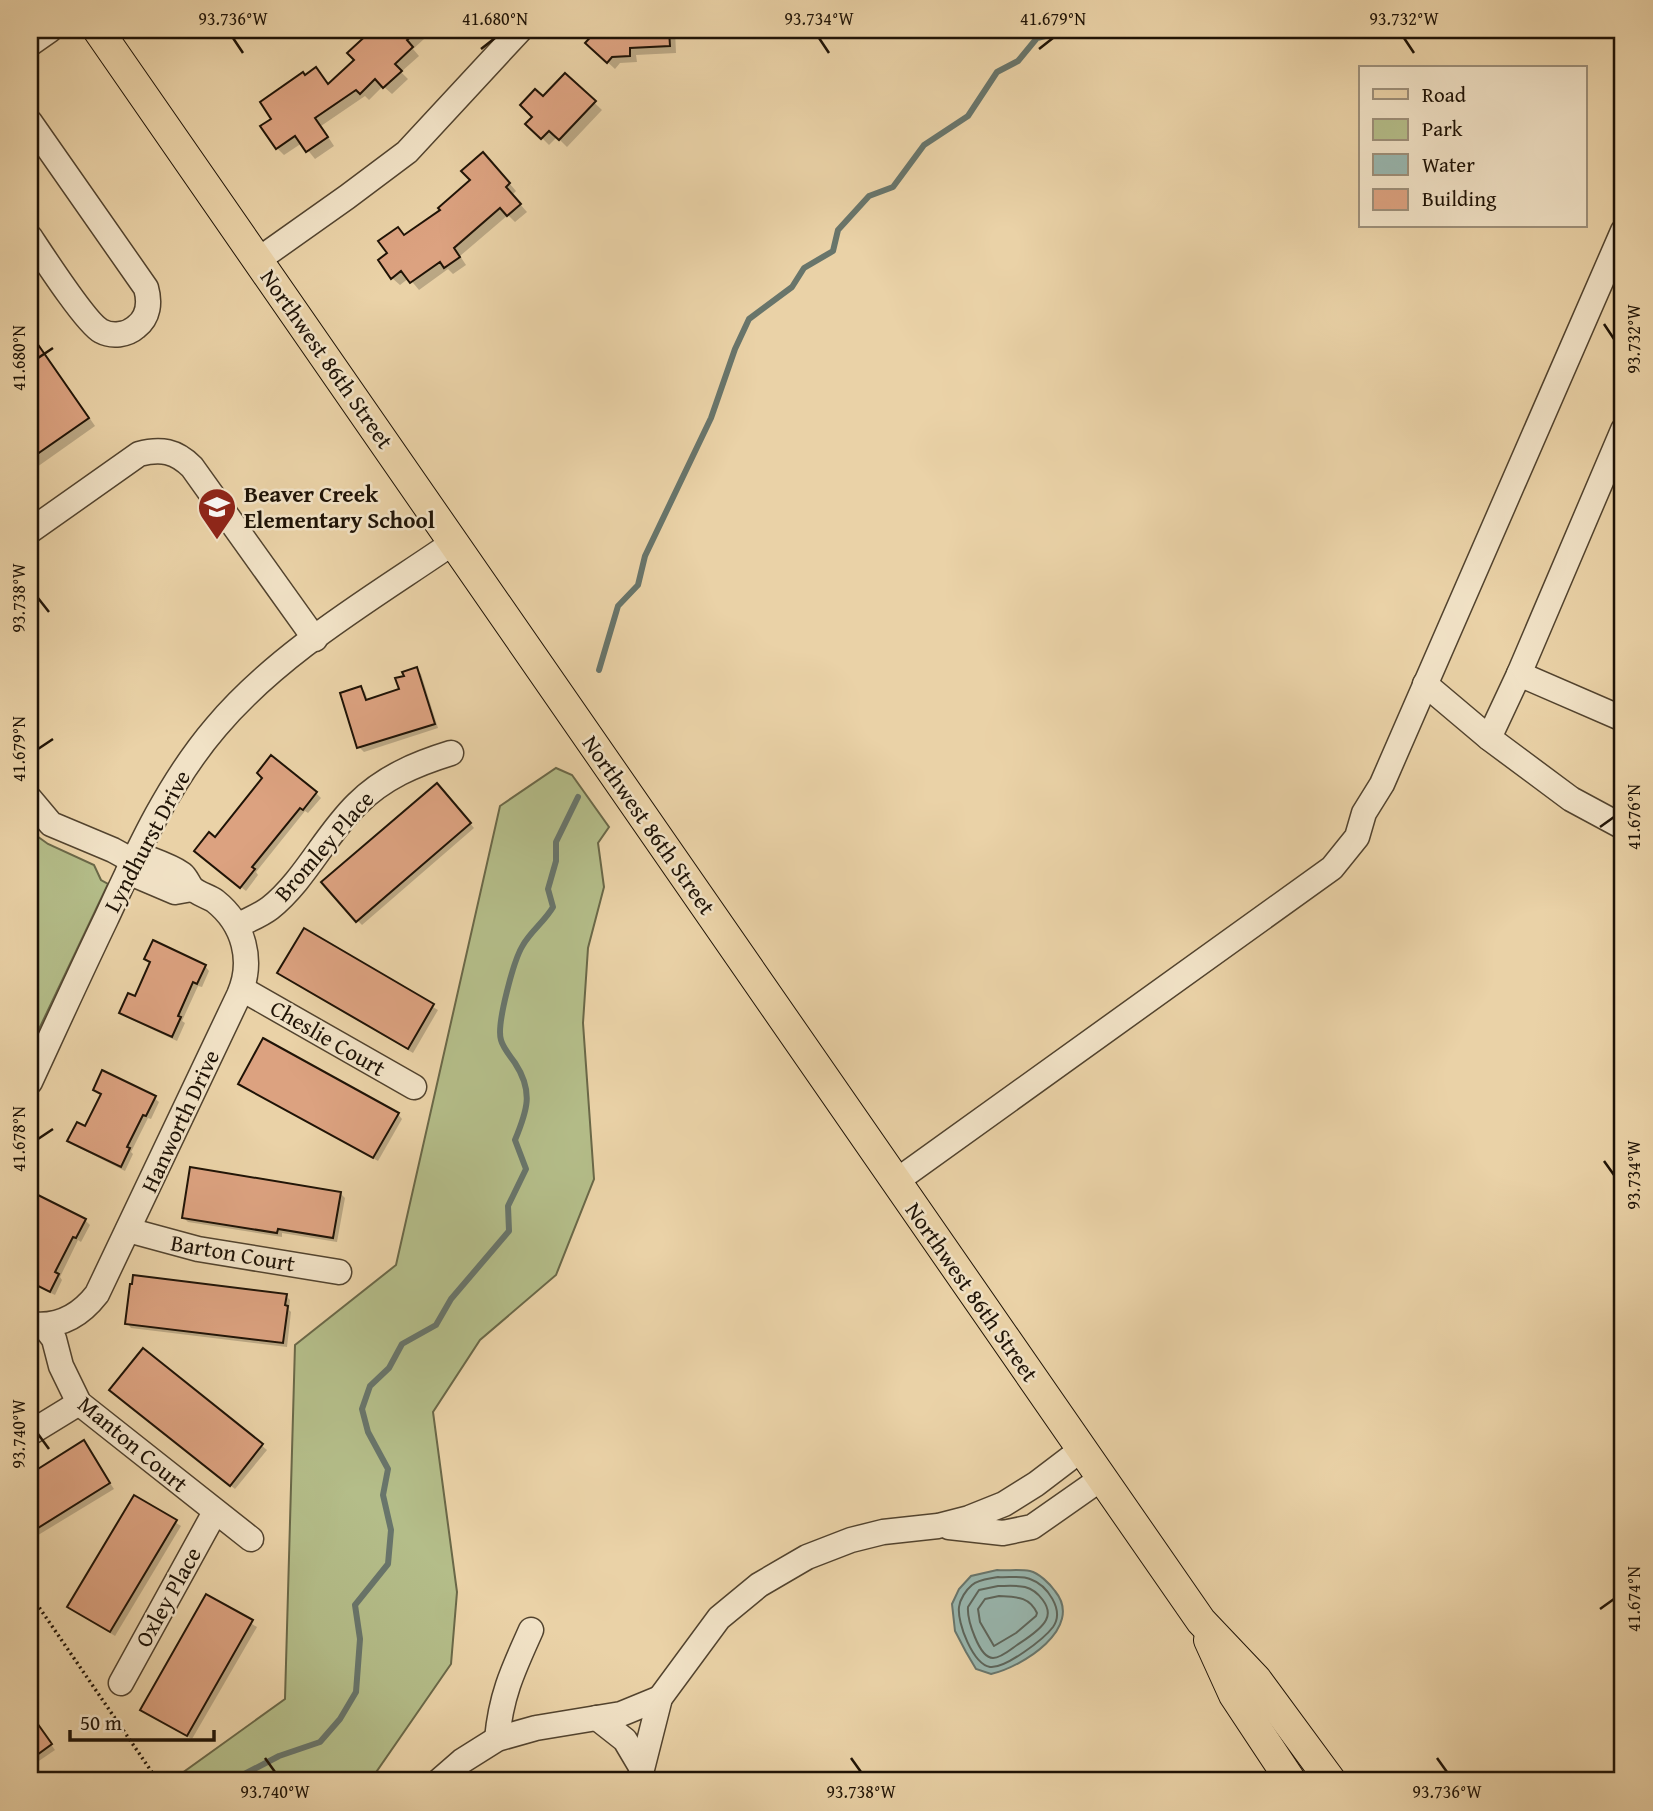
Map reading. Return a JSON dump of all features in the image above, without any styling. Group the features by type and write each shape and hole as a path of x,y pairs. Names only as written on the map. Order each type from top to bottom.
{"main road":[{"name":"Northwest 86th Street","path":"98,30 1201,1621 1256,1679 1332,1781"},
{"name":"Northwest 86th Street","path":"1201,1621 1234,1695 1292,1781"}],"street":[{"path":"30,44 50,30"},
{"path":"258,260 407,152 520,30"},
{"path":"30,122 146,288 149,298 144,318 138,326 120,334 100,331 92,324 30,237"},
{"path":"895,1182 1332,868 1357,837 1364,813 1382,784 1623,231"},
{"path":"1489,738 1623,430"},
{"path":"30,531 139,454 154,450 171,451 192,467 315,639"},
{"name":"Lyndhurst Drive","path":"30,1082 132,862 169,793 216,727 247,694 315,639 454,542"},
{"path":"1519,674 1623,719"},
{"path":"1425,684 1489,738 1571,799 1623,827"},
{"name":"Bromley Place","path":"237,926 270,908 356,804 378,786 402,771 451,753"},
{"name":"Hanworth Drive","path":"30,799 51,824 113,850 175,892 192,888 209,897 225,910 237,926 246,952 242,989 101,1287 87,1307 71,1319 37,1325"},
{"name":"Cheslie Court","path":"242,989 414,1087"},
{"name":"Barton Court","path":"128,1230 198,1250 339,1272"},
{"name":"Manton Court","path":"37,1325 54,1339 61,1366 79,1403 251,1539"},
{"path":"30,1433 79,1403"},
{"path":"640,1774 660,1698 719,1618 759,1585 807,1557 851,1540 883,1532 938,1526 969,1518 1004,1504 1082,1449"},
{"path":"938,1526 1003,1534 1032,1527 1102,1478"},
{"name":"Oxley Place","path":"121,1683 215,1512"},
{"path":"497,1739 500,1708 509,1678 531,1630"},
{"path":"439,1781 462,1761 497,1739 536,1728 621,1714 660,1698"},
{"path":"597,1718 625,1740 640,1774"}],"path":[{"path":"30,1594 158,1781"}],"green space":[{"path":"556,768 572,775 609,827 598,843 604,887 588,948 583,1023 594,1179 556,1275 480,1340 433,1412 457,1592 451,1664 370,1781 171,1781 285,1699 295,1345 396,1265 500,806"},
{"path":"30,831 48,844 94,865 101,880 108,884 30,1048"}],"water":[{"path":"997,1570 1030,1571 1041,1576 1055,1591 1062,1605 1062,1619 1046,1644 1018,1663 991,1674 976,1669 966,1652 955,1631 952,1604 959,1589 971,1576"}],"building":[{"path":"372,30 419,30 407,40 413,47 395,64 402,71 383,88 375,79 360,94 356,90 315,118 328,137 306,152 295,136 276,149 260,126 271,119 260,102 303,72 305,75 316,67 328,84 354,60 347,53"},
{"path":"597,30 669,30 670,46 630,48 630,56 612,57 607,63 585,43"},
{"path":"565,73 596,101 559,140 549,131 541,139 525,124 532,117 520,105 535,89 543,96"},
{"path":"483,152 510,183 506,187 521,204 507,216 500,208 454,248 460,257 444,268 440,262 410,283 401,271 391,279 378,260 387,253 378,241 398,227 404,235 440,210 438,208 470,180 461,171"},
{"path":"30,333 89,418 30,459"},
{"path":"417,667 435,724 357,748 340,693 361,686 366,700 399,689 395,678 404,676 402,672"},
{"path":"271,755 317,792 303,810 300,808 252,867 255,869 240,888 194,851 209,832 215,837 262,778 257,773"},
{"path":"437,783 471,823 356,922 321,882"},
{"path":"304,928 434,1004 408,1049 277,973"},
{"path":"153,940 206,965 197,984 193,982 172,1037 119,1013 128,993 135,996 150,962 144,959"},
{"path":"263,1038 399,1113 373,1158 238,1084"},
{"path":"102,1070 156,1096 127,1147 130,1148 121,1167 67,1141 77,1122 85,1126 101,1094 93,1090"},
{"path":"190,1167 341,1192 333,1238 278,1229 277,1233 182,1218"},
{"path":"34,1193 86,1219 76,1238 73,1237 55,1272 59,1274 50,1292 30,1282 30,1203"},
{"path":"133,1275 287,1294 283,1343 125,1324"},
{"path":"143,1348 263,1444 230,1486 109,1390"},
{"path":"84,1440 110,1483 30,1533 30,1474"},
{"path":"134,1495 177,1520 110,1632 67,1607"},
{"path":"206,1594 253,1620 187,1736 140,1710"},
{"path":"30,1713 52,1744 30,1760"}],"waterway":[{"path":"599,670 618,606 638,585 645,556 711,418 735,349 749,319 792,287 804,268 833,251 838,230 869,196 893,187 924,145 968,116 997,72 1018,61 1037,38 1058,33 1060,30"},
{"path":"231,1781 279,1756 320,1742 340,1719 356,1692 360,1639 355,1605 388,1564 391,1530 383,1495 388,1469 368,1432 362,1409 370,1386 389,1368 402,1344 436,1325 451,1299 509,1231 508,1206 526,1169 515,1140 523,1120 527,1092 521,1073 502,1043 501,1021 519,952 553,907 548,889 556,861 556,842 578,797"}],"place":[{"name":"Beaver Creek Elementary School","path":"217,541"}]}
